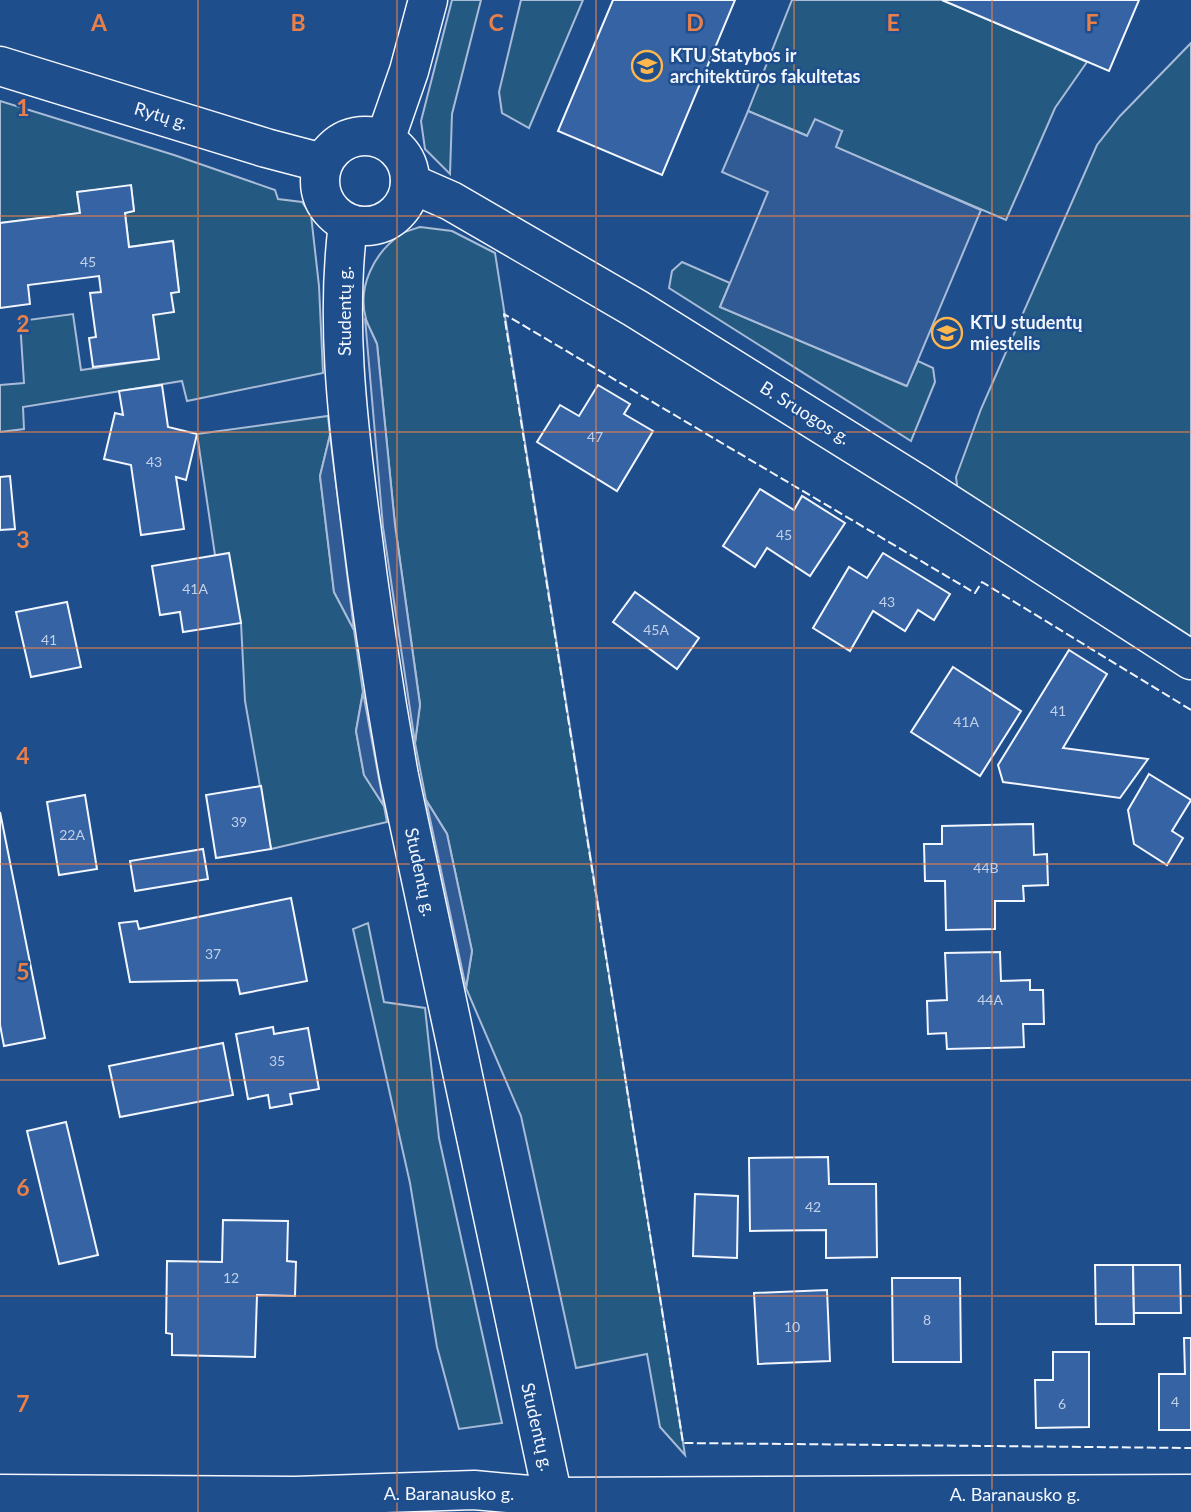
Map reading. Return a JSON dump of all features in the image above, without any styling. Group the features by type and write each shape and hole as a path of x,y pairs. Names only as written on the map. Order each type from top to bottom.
{"street":[{"path":"385,141 409,71 428,0"},
{"name":"Rytų g.","path":"0,66 323,163"},
{"path":"362,136 385,141 404,158 410,183 404,204 389,219 376,225 348,224 336,216 323,198 320,176 323,163 339,144 349,138 362,136"},
{"name":"B. Sruogos g.","path":"410,183 451,201 635,308 1191,660"},
{"name":"Studentų g.","path":"348,224 343,304 351,444 378,661 402,788 554,1504"},
{"name":"A. Baranausko g.","path":"0,1494 295,1496 474,1490 554,1504 1191,1494"}],"shaded area":[{"path":"452,0 481,0 452,114 450,174 425,149 421,121"},
{"path":"521,0 583,0 529,128 502,113 499,92"},
{"path":"792,0 942,0 1087,62 1055,108 1006,220 835,147 842,131 808,136 748,111"},
{"path":"1191,43 1191,637 958,493 956,477 981,409 1097,145 1120,116"},
{"path":"0,101 174,155 275,190 278,199 302,202 311,215 319,286 323,373 187,401 182,381 23,407 24,429 0,432 0,385 24,383 20,321 73,314 81,370 158,359 153,315 171,293 179,291 173,241 129,247 125,213 134,211 131,186 77,192 80,213 0,223"},
{"path":"748,111 807,136 815,119 842,131 836,147 981,210 907,386 720,307 768,192 722,172"},
{"path":"420,227 452,231 495,253 685,1455 660,1427 647,1354 576,1368 521,1116 466,988 472,951 447,834 426,800 415,743 420,704 395,525 377,344 367,322 364,307 366,283 382,251 400,235"},
{"path":"682,262 730,283 720,307 906,386 918,361 933,368 935,382 911,441 669,288 672,271"},
{"path":"365,318 377,344 395,525 420,705 415,743 383,527"},
{"path":"328,416 330,435 320,476 334,592 354,630 363,692 356,731 364,775 384,806 387,822 271,849 245,701 241,623 215,555 197,434"},
{"path":"330,435 354,630 334,592 320,476"},
{"path":"363,692 384,806 364,775 356,731"},
{"path":"426,800 447,834 472,951 466,988"},
{"path":"368,923 384,1002 425,1008 439,1138 502,1423 459,1429 437,1347 410,1183 353,929"}],"building":[{"name":"KTU Statybos ir architektūros fakultetas","path":"613,0 735,0 662,175 558,131"},
{"path":"942,0 1139,0 1109,71"},
{"path":"131,185 134,211 125,213 129,247 173,241 179,292 171,293 174,312 153,315 159,359 93,367 89,338 96,337 90,293 101,292 99,276 28,285 30,304 0,308 0,223 80,213 77,192"},
{"path":"162,385 168,427 197,434 186,480 176,477 184,529 141,535 131,465 104,459 115,413 123,415 119,391"},
{"path":"598,385 630,404 624,414 653,431 617,491 537,442 560,405 579,416"},
{"path":"10,476 15,529 0,530 0,477"},
{"path":"760,489 794,510 802,496 845,523 810,576 767,548 755,567 723,546"},
{"path":"229,553 241,623 183,632 180,612 160,615 152,566"},
{"path":"883,553 950,594 934,620 918,610 905,631 873,611 850,651 813,628 849,567 867,578"},
{"path":"635,592 699,638 677,669 613,622"},
{"path":"67,602 81,667 31,677 16,612"},
{"path":"1069,650 1107,674 1063,748 1148,759 1120,798 1003,782 998,765"},
{"path":"953,667 1021,711 980,776 911,732"},
{"path":"1149,774 1191,800 1172,831 1183,838 1167,865 1134,844 1128,810"},
{"path":"261,786 271,849 216,858 206,795"},
{"path":"85,795 97,869 59,875 47,802"},
{"path":"0,812 45,1038 4,1046 0,1025"},
{"path":"1033,824 1034,855 1047,854 1048,885 1023,886 1024,901 995,901 995,929 946,930 945,881 925,881 924,844 942,844 942,826"},
{"path":"203,849 208,879 135,891 130,861"},
{"path":"291,898 307,981 240,994 237,980 130,982 119,923 137,921 139,929"},
{"path":"1000,952 1001,981 1030,980 1030,990 1043,990 1044,1024 1023,1024 1024,1047 947,1049 946,1033 928,1034 927,1001 947,1000 945,953"},
{"path":"273,1027 274,1034 308,1028 319,1089 290,1094 292,1104 270,1108 268,1095 248,1099 236,1034"},
{"path":"223,1043 233,1095 120,1117 109,1066"},
{"path":"66,1122 98,1255 59,1264 27,1131"},
{"path":"828,1157 829,1184 876,1184 877,1257 826,1258 826,1230 750,1231 749,1158"},
{"path":"695,1194 738,1196 737,1258 693,1256"},
{"path":"223,1220 288,1221 287,1261 296,1262 295,1296 257,1295 255,1357 172,1355 172,1334 166,1333 167,1261 222,1262"},
{"path":"1095,1265 1133,1265 1134,1324 1096,1324"},
{"path":"1133,1265 1180,1265 1181,1313 1134,1313"},
{"path":"892,1278 960,1278 961,1362 893,1362"},
{"path":"827,1290 830,1361 758,1364 754,1293"},
{"path":"1184,1338 1191,1338 1191,1430 1159,1430 1159,1374 1185,1374"},
{"path":"1053,1352 1089,1352 1089,1427 1036,1428 1035,1380 1053,1380"}],"fence":[{"path":"1191,710 982,582 975,593 504,314 683,1443 1191,1448"}],"place":[{"name":"KTU Statybos ir architektūros fakultetas","path":"647,66"},
{"name":"KTU studentų miestelis","path":"947,333"}]}
